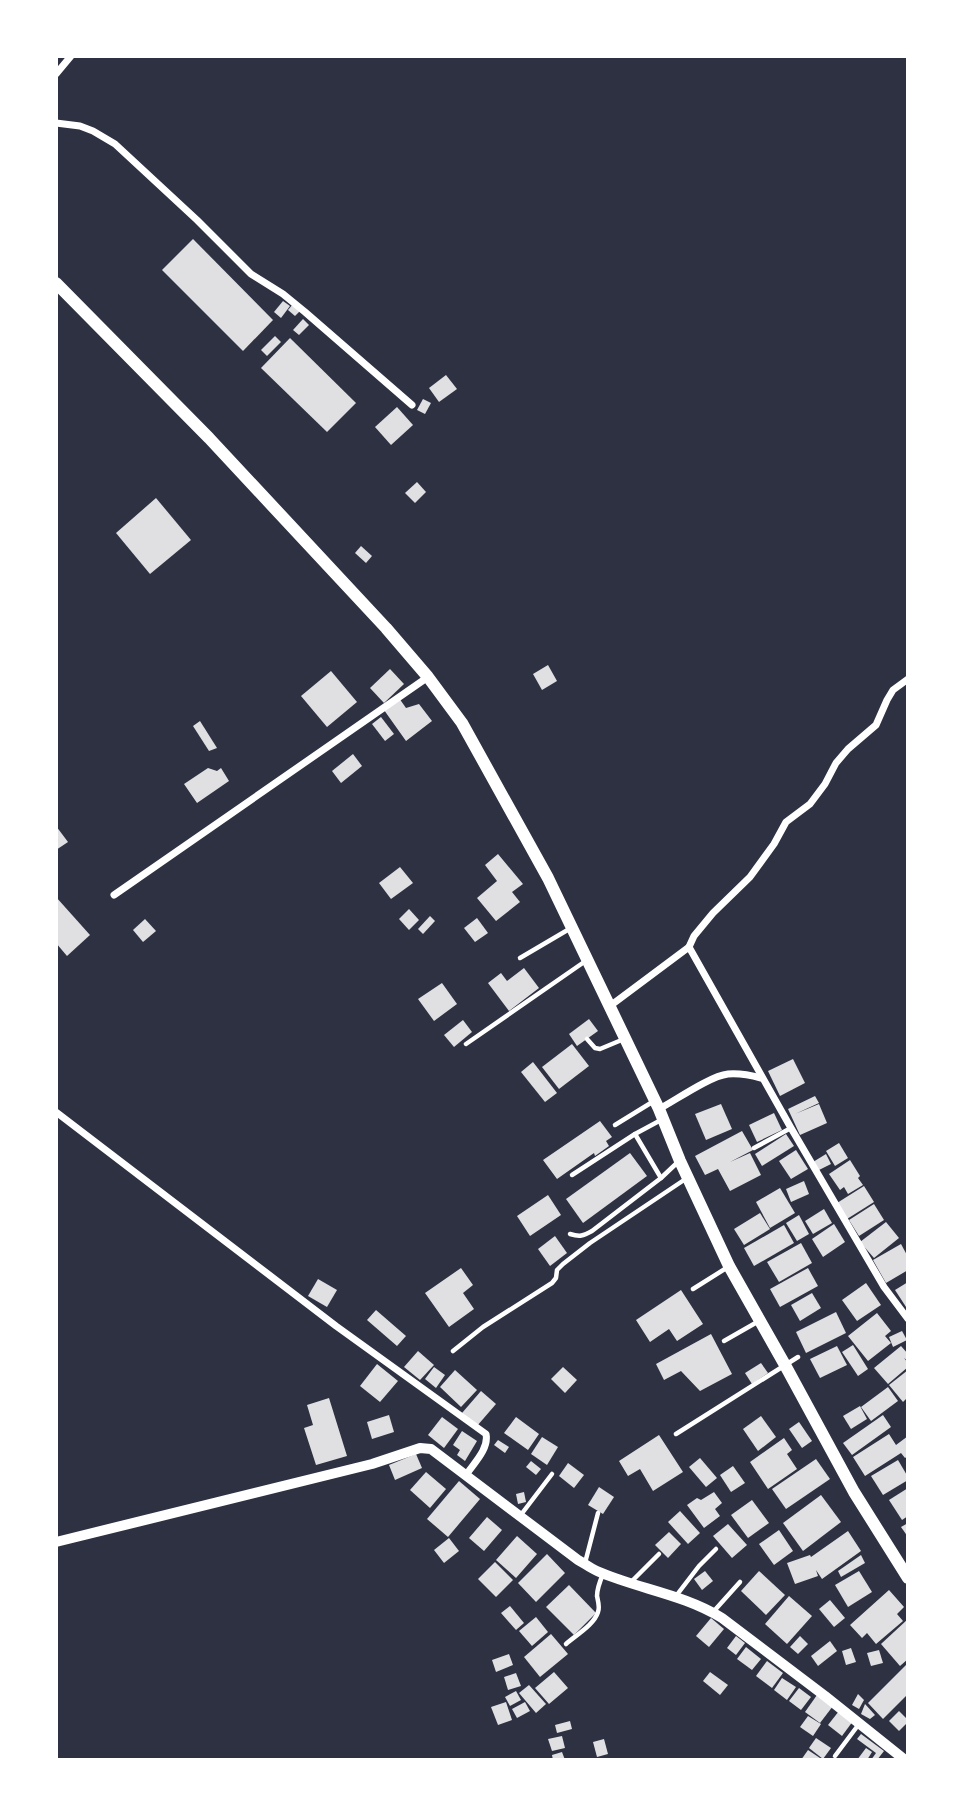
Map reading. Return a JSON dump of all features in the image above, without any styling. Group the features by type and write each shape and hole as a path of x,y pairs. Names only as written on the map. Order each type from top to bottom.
{"main road":[{"path":"56,283 209,438 386,628 428,677 462,723 548,878 659,1110 729,1266 854,1492 908,1578"}],"street":[{"path":"56,74 71,56"},
{"path":"56,123 80,126 115,144 251,274 283,294 412,405"},
{"path":"114,895 428,677"},
{"path":"610,1006 689,947 694,936 713,913 750,877 786,822 810,804 842,756 876,725 893,690 908,679"},
{"path":"689,947 761,1078 884,1287 908,1319"},
{"path":"659,1110 726,1074 745,1074 761,1078"},
{"path":"56,1112 326,1319 485,1434 485,1448 466,1475"},
{"path":"56,1542 372,1464 420,1448 431,1449 584,1563 604,1573 713,1612 905,1760"}],"lane":[{"path":"520,958 572,928"},
{"path":"466,1044 588,960"},
{"path":"587,1039 600,1049 625,1038"},
{"path":"615,1125 659,1110"},
{"path":"572,1175 635,1134 659,1110"},
{"path":"754,1148 791,1128"},
{"path":"635,1134 661,1178"},
{"path":"570,1234 583,1236 592,1231 680,1161"},
{"path":"453,1351 483,1327 552,1283 557,1270 590,1243 688,1178"},
{"path":"693,1289 729,1266"},
{"path":"724,1341 759,1320"},
{"path":"676,1434 798,1357"},
{"path":"520,1517 552,1474"},
{"path":"584,1563 598,1513"},
{"path":"676,1597 699,1566 716,1549"},
{"path":"631,1583 659,1553"},
{"path":"566,1644 594,1619 600,1609 598,1587 604,1573"},
{"path":"713,1612 740,1582"},
{"path":"835,1756 860,1724"}],"building":[{"path":"193,239 273,320 243,351 162,270"},
{"path":"283,301 290,306 281,318 274,312"},
{"path":"293,304 300,311 295,316 288,310"},
{"path":"303,319 309,325 299,335 293,330"},
{"path":"275,336 281,342 267,356 261,350"},
{"path":"290,338 356,403 327,432 261,368"},
{"path":"446,375 457,389 439,402 429,388"},
{"path":"423,399 431,403 425,414 417,410"},
{"path":"397,407 413,425 391,445 375,427"},
{"path":"417,482 426,492 415,503 405,493"},
{"path":"156,498 191,540 150,574 116,533"},
{"path":"361,546 372,556 366,563 355,553"},
{"path":"548,665 557,681 542,690 533,674"},
{"path":"390,669 404,684 384,703 370,688"},
{"path":"331,671 357,702 327,727 301,696"},
{"path":"399,698 406,708 419,704 432,721 406,741 384,710"},
{"path":"381,717 394,734 385,741 372,724"},
{"path":"200,721 217,748 209,751 193,726"},
{"path":"353,754 362,766 341,783 332,771"},
{"path":"208,768 217,771 221,768 229,781 197,803 184,784"},
{"path":"56,826 68,842 56,850"},
{"path":"498,854 523,884 512,892 520,902 496,921 477,898 497,881 485,865"},
{"path":"400,867 413,883 391,899 379,883"},
{"path":"56,897 90,935 67,956 56,943"},
{"path":"409,909 419,920 409,930 399,919"},
{"path":"430,916 435,921 423,934 418,929"},
{"path":"477,918 488,933 475,942 464,928"},
{"path":"145,919 156,931 143,942 133,930"},
{"path":"524,968 539,988 509,1011 488,983 501,973 507,981"},
{"path":"442,983 457,1004 434,1021 418,999"},
{"path":"589,1019 598,1031 577,1046 569,1034"},
{"path":"463,1020 472,1032 454,1047 444,1035"},
{"path":"572,1044 589,1066 559,1089 542,1067"},
{"path":"793,1059 805,1083 780,1096 768,1071"},
{"path":"533,1062 557,1093 545,1102 521,1072"},
{"path":"815,1096 819,1103 795,1114 819,1104 827,1123 800,1135 788,1109"},
{"path":"721,1104 732,1129 706,1140 695,1114"},
{"path":"774,1113 782,1130 757,1142 749,1125"},
{"path":"600,1121 612,1137 606,1141 609,1146 595,1156 594,1153 557,1179 543,1160"},
{"path":"742,1131 753,1150 730,1162 750,1153 761,1175 730,1191 718,1169 705,1175 695,1156"},
{"path":"786,1134 794,1146 762,1166 755,1154"},
{"path":"839,1143 848,1158 835,1166 826,1151"},
{"path":"796,1150 808,1169 791,1179 779,1161"},
{"path":"630,1153 647,1176 583,1223 566,1199"},
{"path":"826,1154 831,1164 817,1171 813,1162"},
{"path":"850,1160 863,1185 848,1194 844,1187 840,1190 829,1174"},
{"path":"804,1181 809,1194 791,1202 786,1189"},
{"path":"864,1186 874,1202 847,1219 837,1203"},
{"path":"780,1188 795,1213 770,1228 756,1202"},
{"path":"548,1195 561,1215 530,1236 517,1216"},
{"path":"874,1204 884,1220 859,1236 849,1220"},
{"path":"824,1209 832,1223 813,1234 805,1221"},
{"path":"760,1213 770,1229 744,1245 734,1229"},
{"path":"799,1215 809,1234 797,1241 786,1223"},
{"path":"886,1222 899,1238 874,1258 860,1242"},
{"path":"834,1224 845,1242 823,1257 812,1239"},
{"path":"784,1225 794,1243 754,1266 744,1248"},
{"path":"555,1236 567,1253 550,1266 538,1249"},
{"path":"801,1243 812,1263 779,1282 767,1262"},
{"path":"901,1244 908,1257 908,1270 886,1283 873,1260"},
{"path":"461,1268 473,1285 463,1293 474,1309 449,1327 425,1293"},
{"path":"808,1268 818,1286 780,1307 770,1289"},
{"path":"318,1279 337,1290 327,1307 308,1296"},
{"path":"908,1282 908,1310 895,1290"},
{"path":"866,1283 881,1305 857,1321 842,1300"},
{"path":"681,1290 703,1324 677,1341 669,1329 650,1342 636,1320"},
{"path":"812,1293 821,1308 800,1321 791,1305"},
{"path":"376,1310 406,1336 397,1346 367,1320"},
{"path":"836,1312 846,1333 806,1353 796,1332"},
{"path":"877,1313 891,1331 885,1336 891,1343 868,1361 848,1336"},
{"path":"902,1331 907,1340 893,1347 889,1337"},
{"path":"711,1334 732,1374 700,1391 681,1371 664,1380 656,1364"},
{"path":"853,1345 868,1369 858,1376 842,1352"},
{"path":"837,1346 847,1365 820,1378 810,1359"},
{"path":"901,1346 908,1354 908,1361 904,1358 908,1367 888,1384 874,1368"},
{"path":"418,1351 434,1365 420,1380 404,1367"},
{"path":"761,1363 768,1373 752,1384 745,1373"},
{"path":"377,1364 398,1381 380,1402 360,1386"},
{"path":"434,1367 445,1375 436,1388 425,1379"},
{"path":"563,1367 577,1380 565,1393 551,1379"},
{"path":"455,1370 477,1390 461,1407 440,1387"},
{"path":"908,1370 908,1397 903,1402 889,1385"},
{"path":"888,1387 898,1401 871,1421 861,1407"},
{"path":"481,1391 496,1404 477,1426 462,1413"},
{"path":"329,1398 347,1456 316,1465 304,1428 313,1425 307,1405"},
{"path":"860,1406 867,1419 851,1429 843,1416"},
{"path":"389,1415 394,1432 372,1439 367,1422"},
{"path":"883,1415 891,1427 852,1455 843,1443"},
{"path":"761,1416 776,1437 758,1451 743,1429"},
{"path":"442,1417 458,1429 444,1448 428,1435"},
{"path":"516,1417 539,1434 528,1450 504,1433"},
{"path":"799,1422 812,1441 802,1448 789,1429"},
{"path":"462,1431 477,1441 465,1461 457,1455 460,1450 453,1445"},
{"path":"889,1434 896,1445 908,1436 908,1456 905,1458 901,1453 865,1476 853,1457"},
{"path":"659,1435 683,1472 653,1491 640,1469 628,1476 619,1461"},
{"path":"542,1437 558,1447 547,1465 531,1454"},
{"path":"784,1438 792,1450 787,1454 797,1469 768,1489 750,1462"},
{"path":"498,1440 509,1447 505,1453 494,1445"},
{"path":"416,1454 422,1468 395,1480 389,1465"},
{"path":"700,1458 717,1478 706,1487 689,1467"},
{"path":"816,1459 830,1479 786,1509 772,1489"},
{"path":"898,1460 908,1480 883,1495 871,1476"},
{"path":"531,1461 541,1469 536,1475 526,1467"},
{"path":"568,1463 584,1475 574,1488 559,1476"},
{"path":"733,1466 745,1483 731,1492 720,1475"},
{"path":"426,1472 446,1489 430,1508 410,1490"},
{"path":"459,1481 480,1499 448,1537 427,1519"},
{"path":"599,1487 614,1497 603,1514 588,1505"},
{"path":"908,1488 908,1516 902,1520 889,1500"},
{"path":"524,1492 526,1502 518,1504 516,1494"},
{"path":"714,1492 722,1503 715,1509 720,1516 704,1528 687,1505"},
{"path":"821,1495 841,1522 803,1551 783,1523"},
{"path":"752,1500 769,1523 748,1538 731,1515"},
{"path":"680,1511 700,1533 688,1544 668,1522"},
{"path":"487,1517 502,1530 484,1551 469,1538"},
{"path":"908,1523 908,1537 901,1527"},
{"path":"728,1524 747,1545 732,1558 713,1536"},
{"path":"779,1530 793,1551 774,1565 759,1544"},
{"path":"848,1531 861,1551 822,1579 816,1570 818,1576 795,1584 787,1563 810,1555 811,1557"},
{"path":"669,1532 681,1544 668,1558 655,1545"},
{"path":"517,1536 537,1554 516,1578 496,1560"},
{"path":"449,1538 459,1551 444,1563 434,1550"},
{"path":"547,1554 565,1573 536,1602 518,1583"},
{"path":"861,1555 865,1563 841,1577 838,1571"},
{"path":"495,1562 513,1580 496,1597 478,1579"},
{"path":"705,1571 713,1581 702,1590 694,1579"},
{"path":"759,1571 785,1595 766,1615 741,1591"},
{"path":"859,1571 872,1592 848,1607 835,1585"},
{"path":"569,1585 596,1613 574,1635 546,1607"},
{"path":"889,1590 904,1607 897,1614 903,1621 876,1644 867,1633 862,1638 850,1625"},
{"path":"789,1596 812,1616 787,1644 765,1624"},
{"path":"830,1600 845,1618 834,1627 819,1609"},
{"path":"510,1606 524,1623 516,1630 501,1613"},
{"path":"536,1617 548,1632 532,1646 519,1631"},
{"path":"711,1618 724,1629 709,1647 696,1636"},
{"path":"908,1619 908,1659 900,1666 881,1644"},
{"path":"551,1634 568,1654 540,1677 524,1657"},
{"path":"736,1636 745,1643 736,1655 727,1648"},
{"path":"800,1636 808,1644 798,1654 790,1647"},
{"path":"830,1641 837,1651 818,1666 811,1656"},
{"path":"746,1647 761,1659 752,1670 737,1659"},
{"path":"851,1648 856,1662 846,1665 842,1651"},
{"path":"879,1650 883,1663 871,1666 867,1653"},
{"path":"509,1654 513,1665 496,1672 492,1660"},
{"path":"767,1661 783,1673 772,1688 756,1676"},
{"path":"908,1663 908,1694 883,1719 868,1703"},
{"path":"554,1672 568,1688 549,1704 535,1688"},
{"path":"710,1672 728,1685 720,1695 703,1681"},
{"path":"516,1673 521,1686 508,1690 504,1677"},
{"path":"782,1678 796,1687 787,1700 774,1690"},
{"path":"529,1685 546,1704 536,1713 519,1693"},
{"path":"799,1688 811,1697 801,1710 789,1701"},
{"path":"516,1691 521,1700 510,1706 505,1697"},
{"path":"858,1694 864,1700 859,1709 852,1705"},
{"path":"817,1695 833,1706 820,1723 805,1712"},
{"path":"506,1702 512,1720 498,1725 491,1707"},
{"path":"525,1702 530,1711 517,1718 512,1709"},
{"path":"865,1704 875,1715 870,1719 861,1714"},
{"path":"839,1711 853,1721 842,1736 828,1725"},
{"path":"899,1711 908,1722 899,1731 889,1721"},
{"path":"808,1716 821,1724 813,1736 800,1727"},
{"path":"570,1721 572,1729 557,1733 555,1725"},
{"path":"861,1734 884,1751 877,1760 871,1760 876,1753 857,1739"},
{"path":"562,1736 565,1748 552,1751 548,1739"},
{"path":"816,1738 831,1748 823,1759 809,1748"},
{"path":"604,1739 608,1754 597,1757 593,1742"},
{"path":"866,1748 872,1752 867,1760 857,1760"},
{"path":"808,1750 820,1758 819,1760 801,1760"},
{"path":"562,1752 565,1760 553,1760 552,1755"}]}
